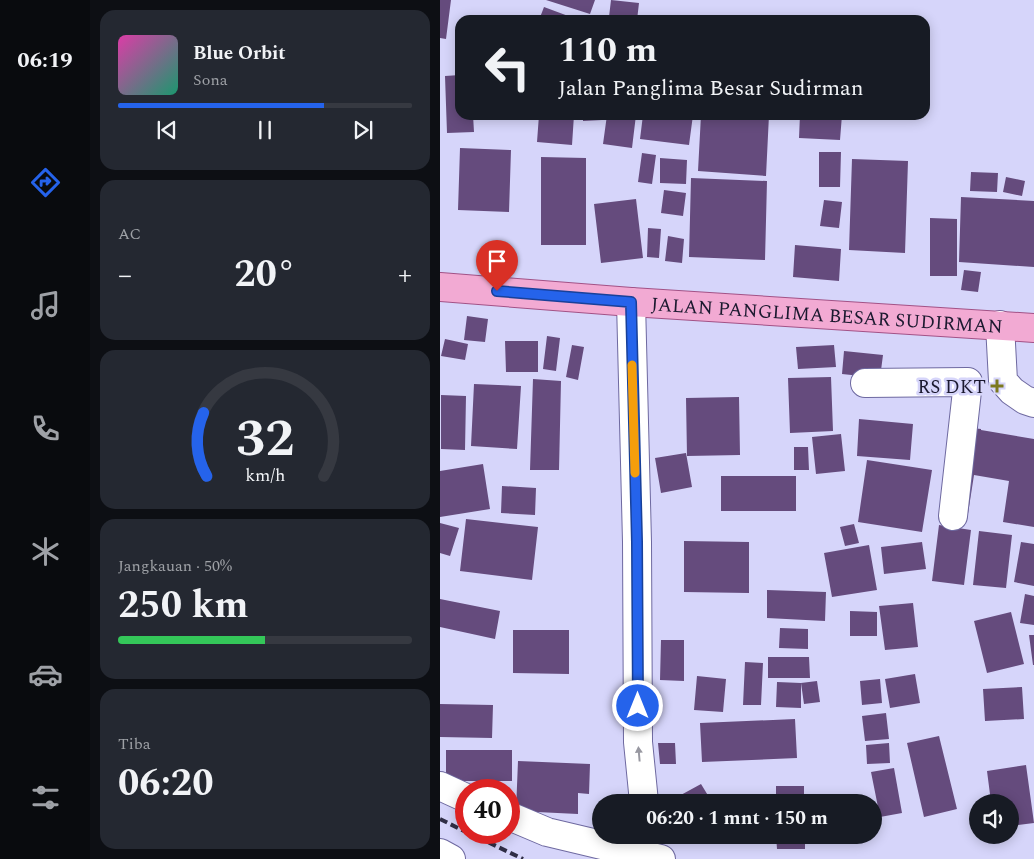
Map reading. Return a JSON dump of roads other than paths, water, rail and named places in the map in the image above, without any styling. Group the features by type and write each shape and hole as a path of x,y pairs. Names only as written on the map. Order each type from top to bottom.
{"main road":[{"name":"JALAN PANGLIMA BESAR SUDIRMAN","path":"440,287 631,302 1034,328"}],"street":[{"path":"631,302 637,542 638,742 643,794"},
{"path":"1000,325 1003,381 1012,391 1025,400 1034,403"},
{"path":"865,383 1003,381"},
{"path":"953,516 968,382"},
{"path":"440,786 455,793"},
{"path":"520,821 546,832 663,859"},
{"path":"654,844 663,859"},
{"path":"440,853 451,859"}],"railway":[{"path":"440,819 455,826"},
{"path":"492,844 523,859"}],"place":[{"name":"RS DKT","path":"997,386"}]}
